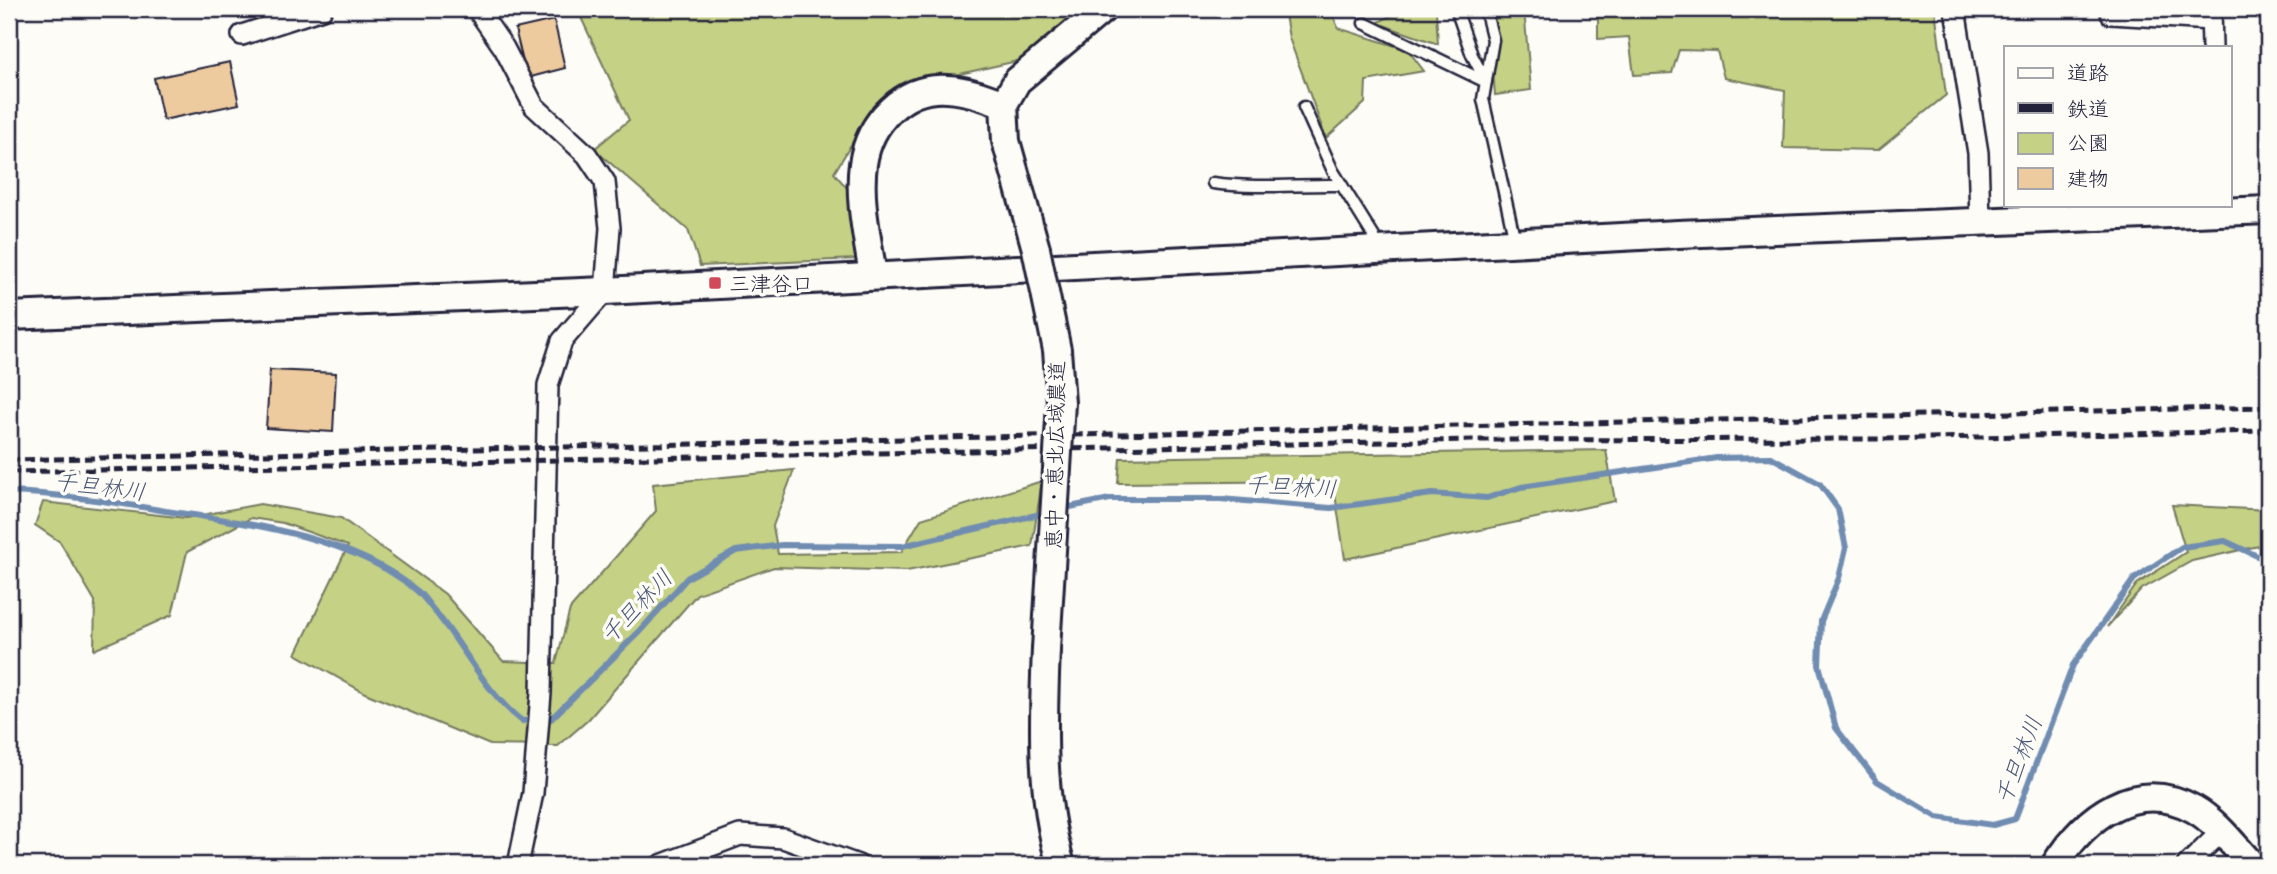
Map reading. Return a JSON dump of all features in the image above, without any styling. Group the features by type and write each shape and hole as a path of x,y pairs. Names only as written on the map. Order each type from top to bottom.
{"street":[{"path":"242,35 322,9"},
{"path":"477,9 504,48 534,106 587,155 605,182 610,228 606,291 562,341 548,385 541,693 534,793 518,865"},
{"path":"873,276 862,195 863,164 869,140 878,121 905,98 944,88 969,92 1004,104 1017,81 1103,9"},
{"path":"1955,9 1978,153 1980,222"},
{"path":"2111,13 2211,14 2212,46"},
{"name":"恵中・恵北広域農道","path":"1004,104 1006,141 1036,249 1058,351 1061,403 1046,649 1044,754 1051,821 1060,865"},
{"path":"9,316 606,291 1375,249 2217,209 2268,210"},
{"path":"2055,865 2081,828 2096,816 2146,798 2181,803 2195,810 2221,832 2252,865"},
{"path":"2187,865 2221,832"},
{"path":"661,865 740,835 783,838 819,854 858,865"}],"lane":[{"path":"1456,9 1472,55 1486,82"},
{"path":"1485,9 1493,40 1483,99 1515,242"},
{"path":"1364,23 1486,82"},
{"path":"1304,107 1341,185 1374,237 1375,249"},
{"path":"1213,184 1266,189 1301,184 1341,185"}],"green space":[{"path":"577,9 1080,9 1026,59 920,83 875,105 834,173 854,196 857,259 700,266 688,230 594,149 629,120"},
{"path":"1284,9 1331,9 1338,28 1408,50 1424,71 1366,81 1365,103 1326,138 1289,38"},
{"path":"1403,9 1457,9 1436,11 1438,44 1377,23"},
{"path":"1488,9 1524,9 1531,90 1495,95"},
{"path":"1598,9 1935,9 1946,95 1878,150 1783,148 1785,90 1724,78 1717,51 1679,50 1672,73 1634,75 1629,37 1598,39"},
{"path":"1606,450 1615,501 1345,559 1333,481 1118,483 1120,458"},
{"path":"794,470 773,526 778,554 901,552 921,519 1042,481 1032,546 907,571 774,567 697,594 588,720 558,746 490,745 365,693 296,654 348,546 283,523 251,518 187,552 172,615 94,650 95,601 60,542 35,525 43,502 186,518 260,504 341,518 445,594 503,661 556,663 570,609 656,511 653,484"},
{"path":"2172,505 2268,510 2268,548 2263,545 2192,561 2142,589 2107,627 2137,584 2186,552"}],"building":[{"path":"554,20 565,68 527,78 515,29"},
{"path":"230,62 239,104 163,120 154,78"},
{"path":"270,370 336,373 333,432 266,428"}],"waterway":[{"name":"千旦林川","path":"1060,509 1110,499 1220,499 1331,508 1432,494 1487,498 1521,487 1717,458 1771,457 1820,484 1838,509 1846,548 1839,578 1821,621 1819,665 1836,728 1877,781 1937,817 1993,825 2015,819 2073,665 2134,579 2182,547 2225,541 2268,561"},
{"name":"千旦林川","path":"9,492 88,499 264,527 330,544 361,557 390,572 419,592 498,698 522,721 551,719 641,630 687,578 736,551 782,545 902,546 1049,512"}],"railway":[{"path":"9,460 2268,407"},
{"path":"9,472 1473,440 1881,439 2268,431"}],"place":[{"name":"三津谷口","path":"715,283"}]}
